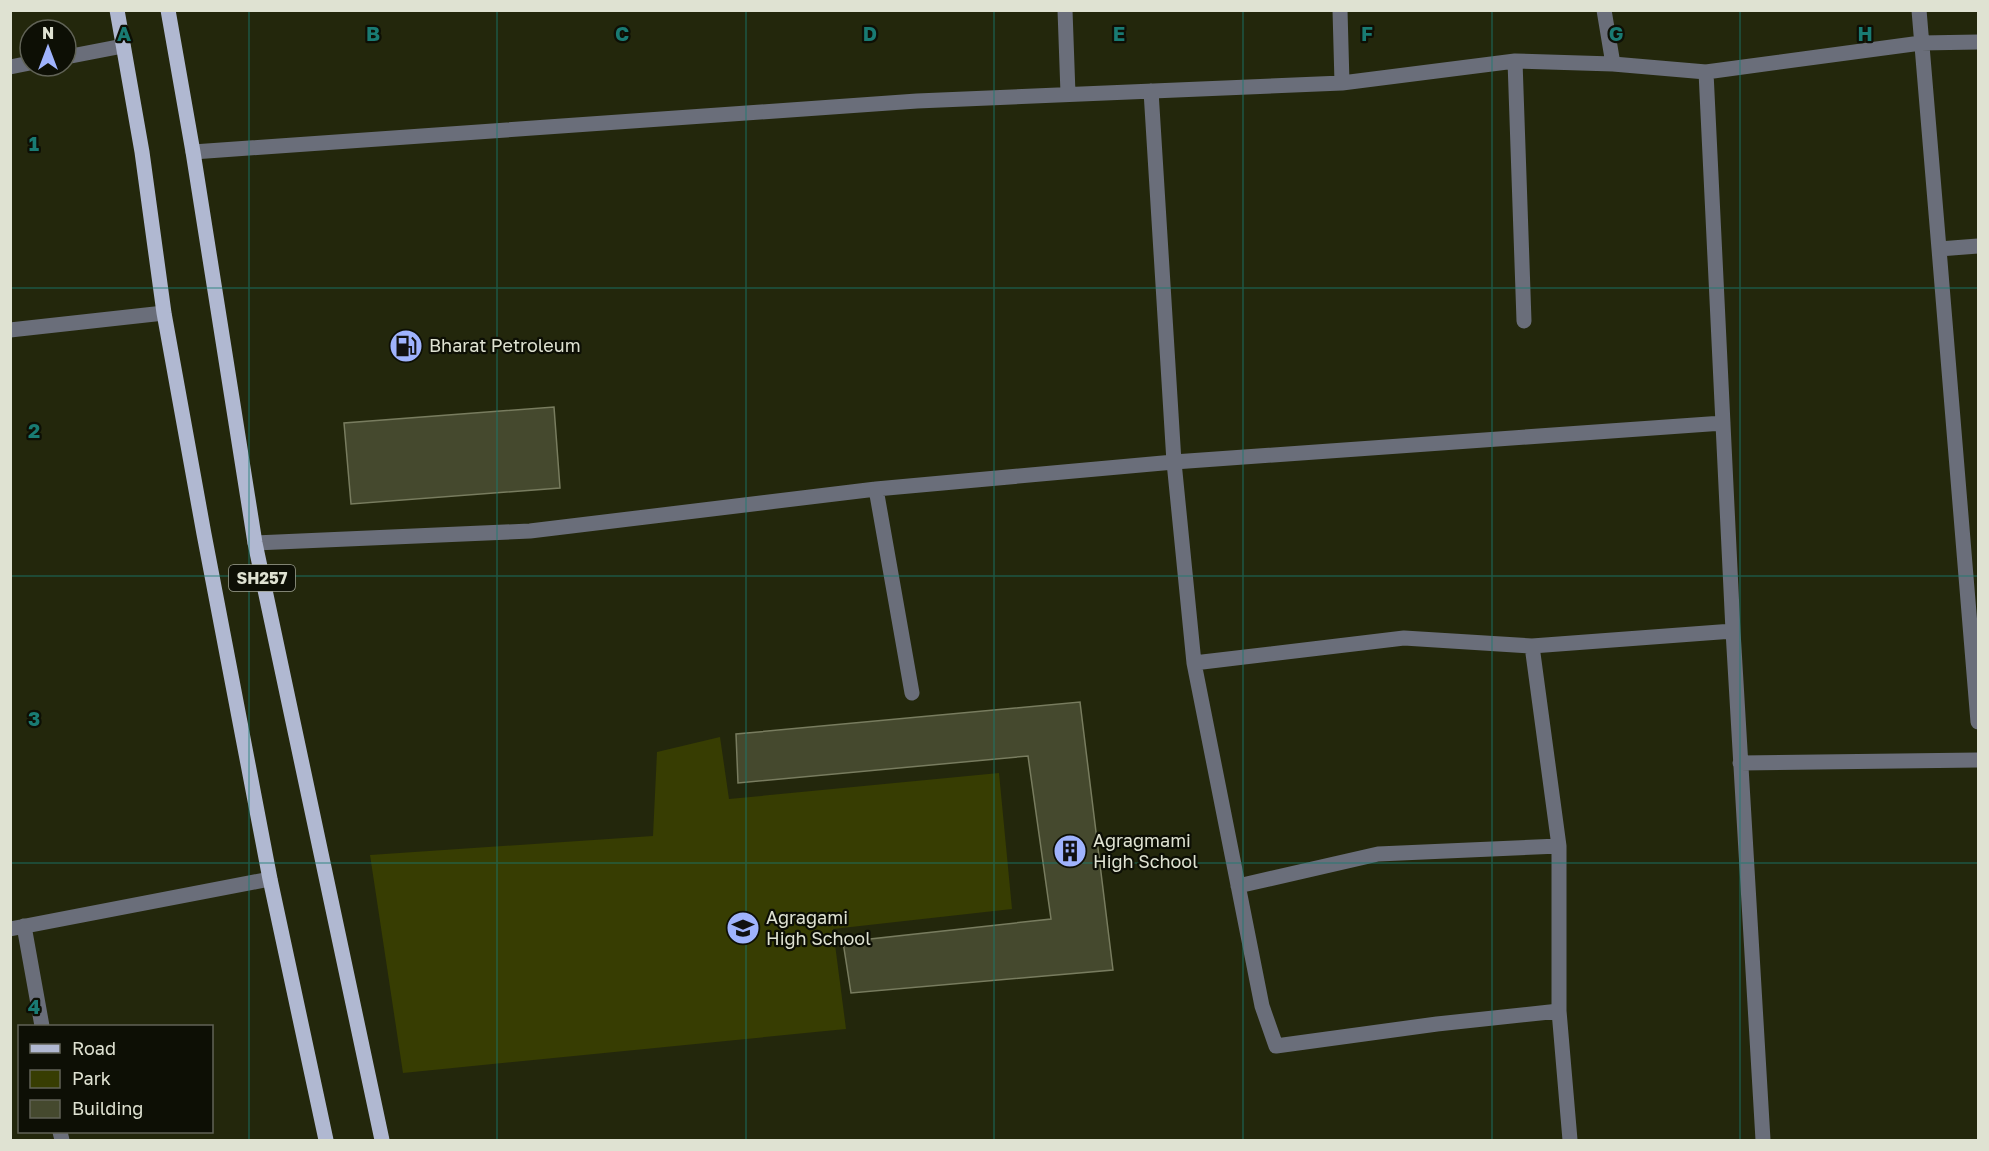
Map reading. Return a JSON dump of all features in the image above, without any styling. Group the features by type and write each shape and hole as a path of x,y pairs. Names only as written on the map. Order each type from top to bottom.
{"main road":[{"name":"SH257","path":"117,10 142,152 164,313 204,534 270,879 326,1140"},
{"name":"SH257","path":"168,10 255,543 382,1140"}],"street":[{"path":"1065,10 1068,94"},
{"path":"1340,10 1342,83"},
{"path":"1604,10 1613,64"},
{"path":"1919,10 1978,722"},
{"path":"193,152 917,101 1342,83 1515,62 1613,64 1706,72 1922,43 1978,42"},
{"path":"78,55 123,46"},
{"path":"1515,62 1524,321"},
{"path":"1706,72 1740,763 1763,1140"},
{"path":"1151,91 1174,462 1194,663 1262,1006 1276,1046 1437,1024 1559,1011"},
{"path":"1939,249 1978,246"},
{"path":"10,330 164,313"},
{"path":"255,543 530,531 876,489 1174,462 1723,423"},
{"path":"876,489 912,693"},
{"path":"1194,663 1404,639 1532,646 1733,631"},
{"path":"1532,646 1559,846 1559,1011 1570,1140"},
{"path":"1740,763 1978,760"},
{"path":"1238,885 1378,854 1559,846"},
{"path":"42,1025 17,928 270,879"}],"green space":[{"path":"720,737 729,799 999,773 1012,909 833,929 846,1029 403,1073 370,855 653,836 657,752"}],"building":[{"path":"554,407 560,488 351,504 344,423"},
{"name":"Agragmami High School","path":"1080,702 1113,970 851,993 843,942 1051,919 1028,756 738,783 736,734"}],"place":[{"name":"Bharat Petroleum","path":"406,346"},
{"name":"Agragmami High School","path":"1070,851"},
{"name":"Agragami High School","path":"743,928"}]}
